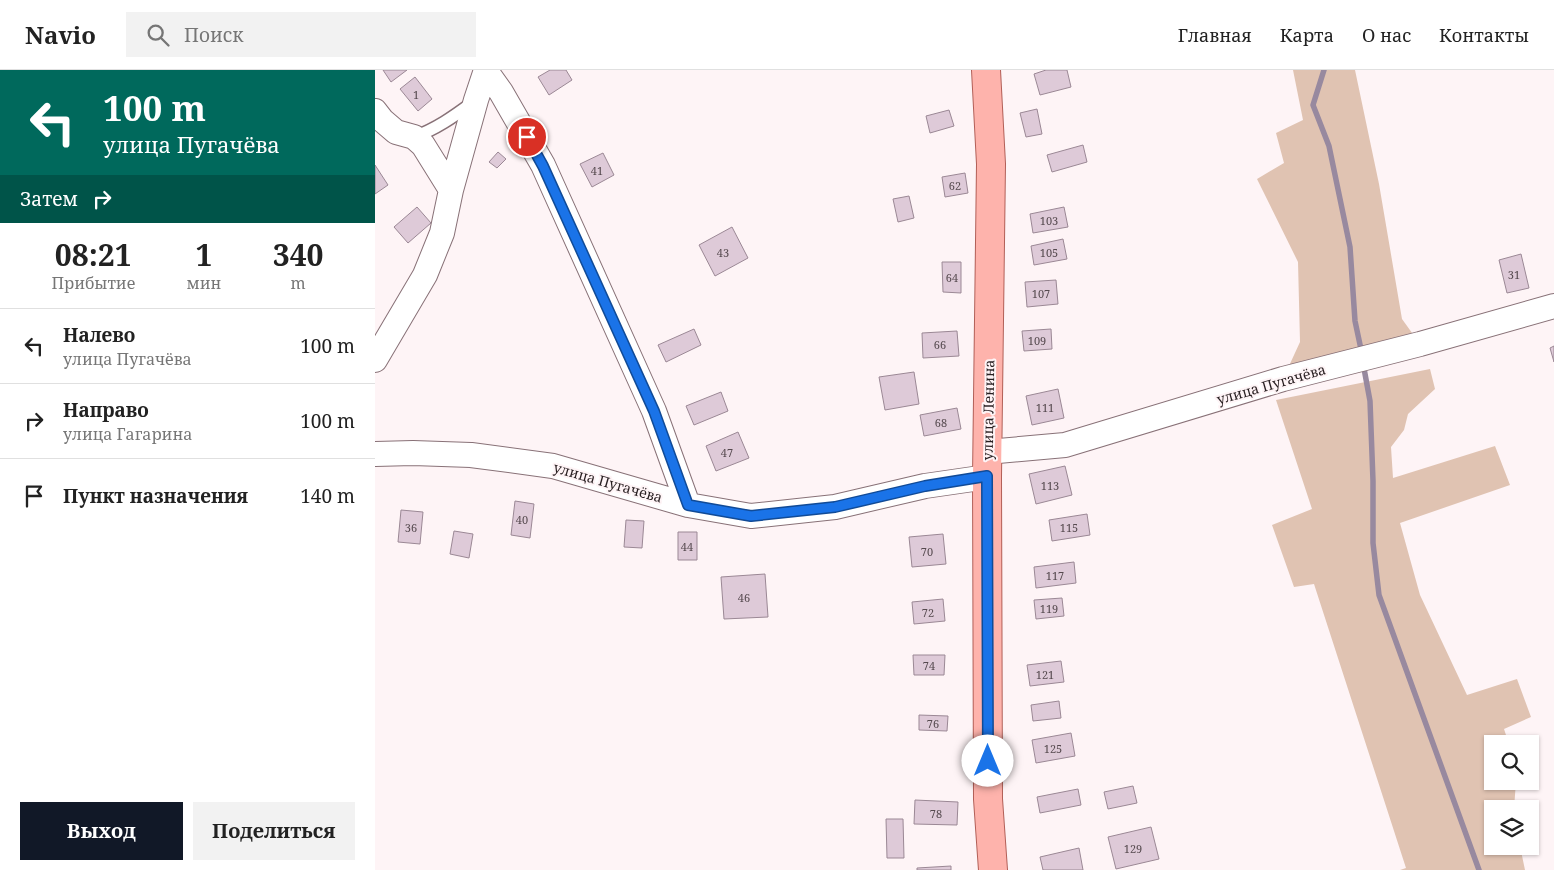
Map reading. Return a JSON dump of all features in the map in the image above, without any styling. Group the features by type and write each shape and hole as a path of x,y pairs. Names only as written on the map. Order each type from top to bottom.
{"main road":[{"name":"улица Ленина","path":"987,70 991,164 987,464 989,799 993,870"}],"street":[{"path":"375,360 425,275 442,233 451,190 486,71"},
{"path":"486,71 501,92 543,166 654,411 688,505"},
{"path":"375,111 396,132 414,137 423,145 451,190"},
{"name":"улица Пугачёва","path":"375,454 471,455 553,466 688,505 751,516 835,507 925,486 987,464 1065,445 1283,379 1346,364 1554,306"}],"lane":[{"path":"414,137 433,130 449,121 476,100"}],"shaded area":[{"path":"1293,70 1355,70 1379,184 1402,319 1420,344 1283,379 1300,342 1298,262 1257,179 1284,163 1276,133 1303,120"},
{"path":"1430,369 1435,389 1408,414 1404,430 1391,447 1393,478 1495,446 1510,485 1400,523 1420,595 1467,695 1517,679 1531,717 1504,729 1506,735 1484,735 1484,790 1515,790 1515,800 1484,800 1484,855 1522,855 1525,870 1400,870 1406,868 1314,584 1294,587 1272,525 1312,509 1276,400"}],"building":[{"path":"383,70 407,70 391,82"},
{"path":"550,70 566,70 572,80 549,95 538,77"},
{"path":"1046,70 1067,70 1071,87 1040,95 1034,74"},
{"path":"415,77 432,99 418,111 400,89"},
{"path":"1037,109 1042,134 1026,137 1020,113"},
{"path":"949,110 954,126 930,133 926,116"},
{"path":"1083,145 1087,162 1052,172 1047,155"},
{"path":"498,152 506,159 497,168 489,162"},
{"path":"603,153 614,175 592,187 580,164"},
{"path":"375,165 388,185 375,194"},
{"path":"965,173 968,193 945,197 942,177"},
{"path":"909,196 914,218 898,222 893,199"},
{"path":"417,207 431,223 408,243 394,227"},
{"path":"1064,207 1068,227 1033,233 1030,214"},
{"path":"732,227 748,258 715,276 699,245"},
{"path":"1063,239 1067,259 1034,265 1031,246"},
{"path":"1521,254 1529,288 1507,293 1499,260"},
{"path":"942,262 961,262 961,293 943,292"},
{"path":"1056,280 1058,304 1027,307 1025,282"},
{"path":"694,329 701,345 666,362 658,345"},
{"path":"1051,329 1052,349 1024,351 1022,331"},
{"path":"957,331 959,356 923,358 922,333"},
{"path":"1554,346 1554,362 1550,348"},
{"path":"914,372 919,404 885,410 879,377"},
{"path":"1058,389 1064,418 1032,425 1026,396"},
{"path":"721,392 728,411 694,425 686,406"},
{"path":"957,408 961,429 924,436 920,415"},
{"path":"738,432 749,458 716,471 706,446"},
{"path":"1065,466 1072,495 1036,504 1029,474"},
{"path":"515,501 534,504 530,538 511,535"},
{"path":"401,510 423,512 420,544 398,542"},
{"path":"1087,514 1090,535 1052,541 1049,520"},
{"path":"626,520 644,521 642,548 624,547"},
{"path":"454,531 473,534 469,558 450,554"},
{"path":"678,532 697,532 697,560 678,560"},
{"path":"943,534 946,564 912,567 909,537"},
{"path":"1074,562 1076,583 1036,588 1034,567"},
{"path":"765,574 768,617 724,619 721,577"},
{"path":"1062,598 1064,616 1036,619 1034,600"},
{"path":"943,599 945,621 914,624 912,602"},
{"path":"913,655 945,655 944,675 914,675"},
{"path":"1061,661 1064,682 1030,686 1027,665"},
{"path":"1059,701 1061,718 1033,721 1031,705"},
{"path":"919,715 948,716 947,731 919,730"},
{"path":"1071,733 1075,756 1036,763 1032,740"},
{"path":"1133,786 1137,803 1108,809 1104,792"},
{"path":"1078,789 1081,805 1040,813 1037,797"},
{"path":"915,800 958,802 957,825 914,824"},
{"path":"886,819 903,819 904,858 887,858"},
{"path":"1151,827 1159,859 1116,869 1108,837"},
{"path":"1079,848 1083,870 1043,870 1040,857"},
{"path":"951,866 951,870 917,870 917,868"}],"waterway":[{"path":"1324,70 1313,105 1329,146 1350,247 1355,321 1362,354"},
{"path":"1363,363 1370,401 1373,543 1379,595 1479,870"}],"route":[{"path":"527,137 543,166 654,411 688,505 751,516 835,507 925,486 987,476 988,761"}]}
